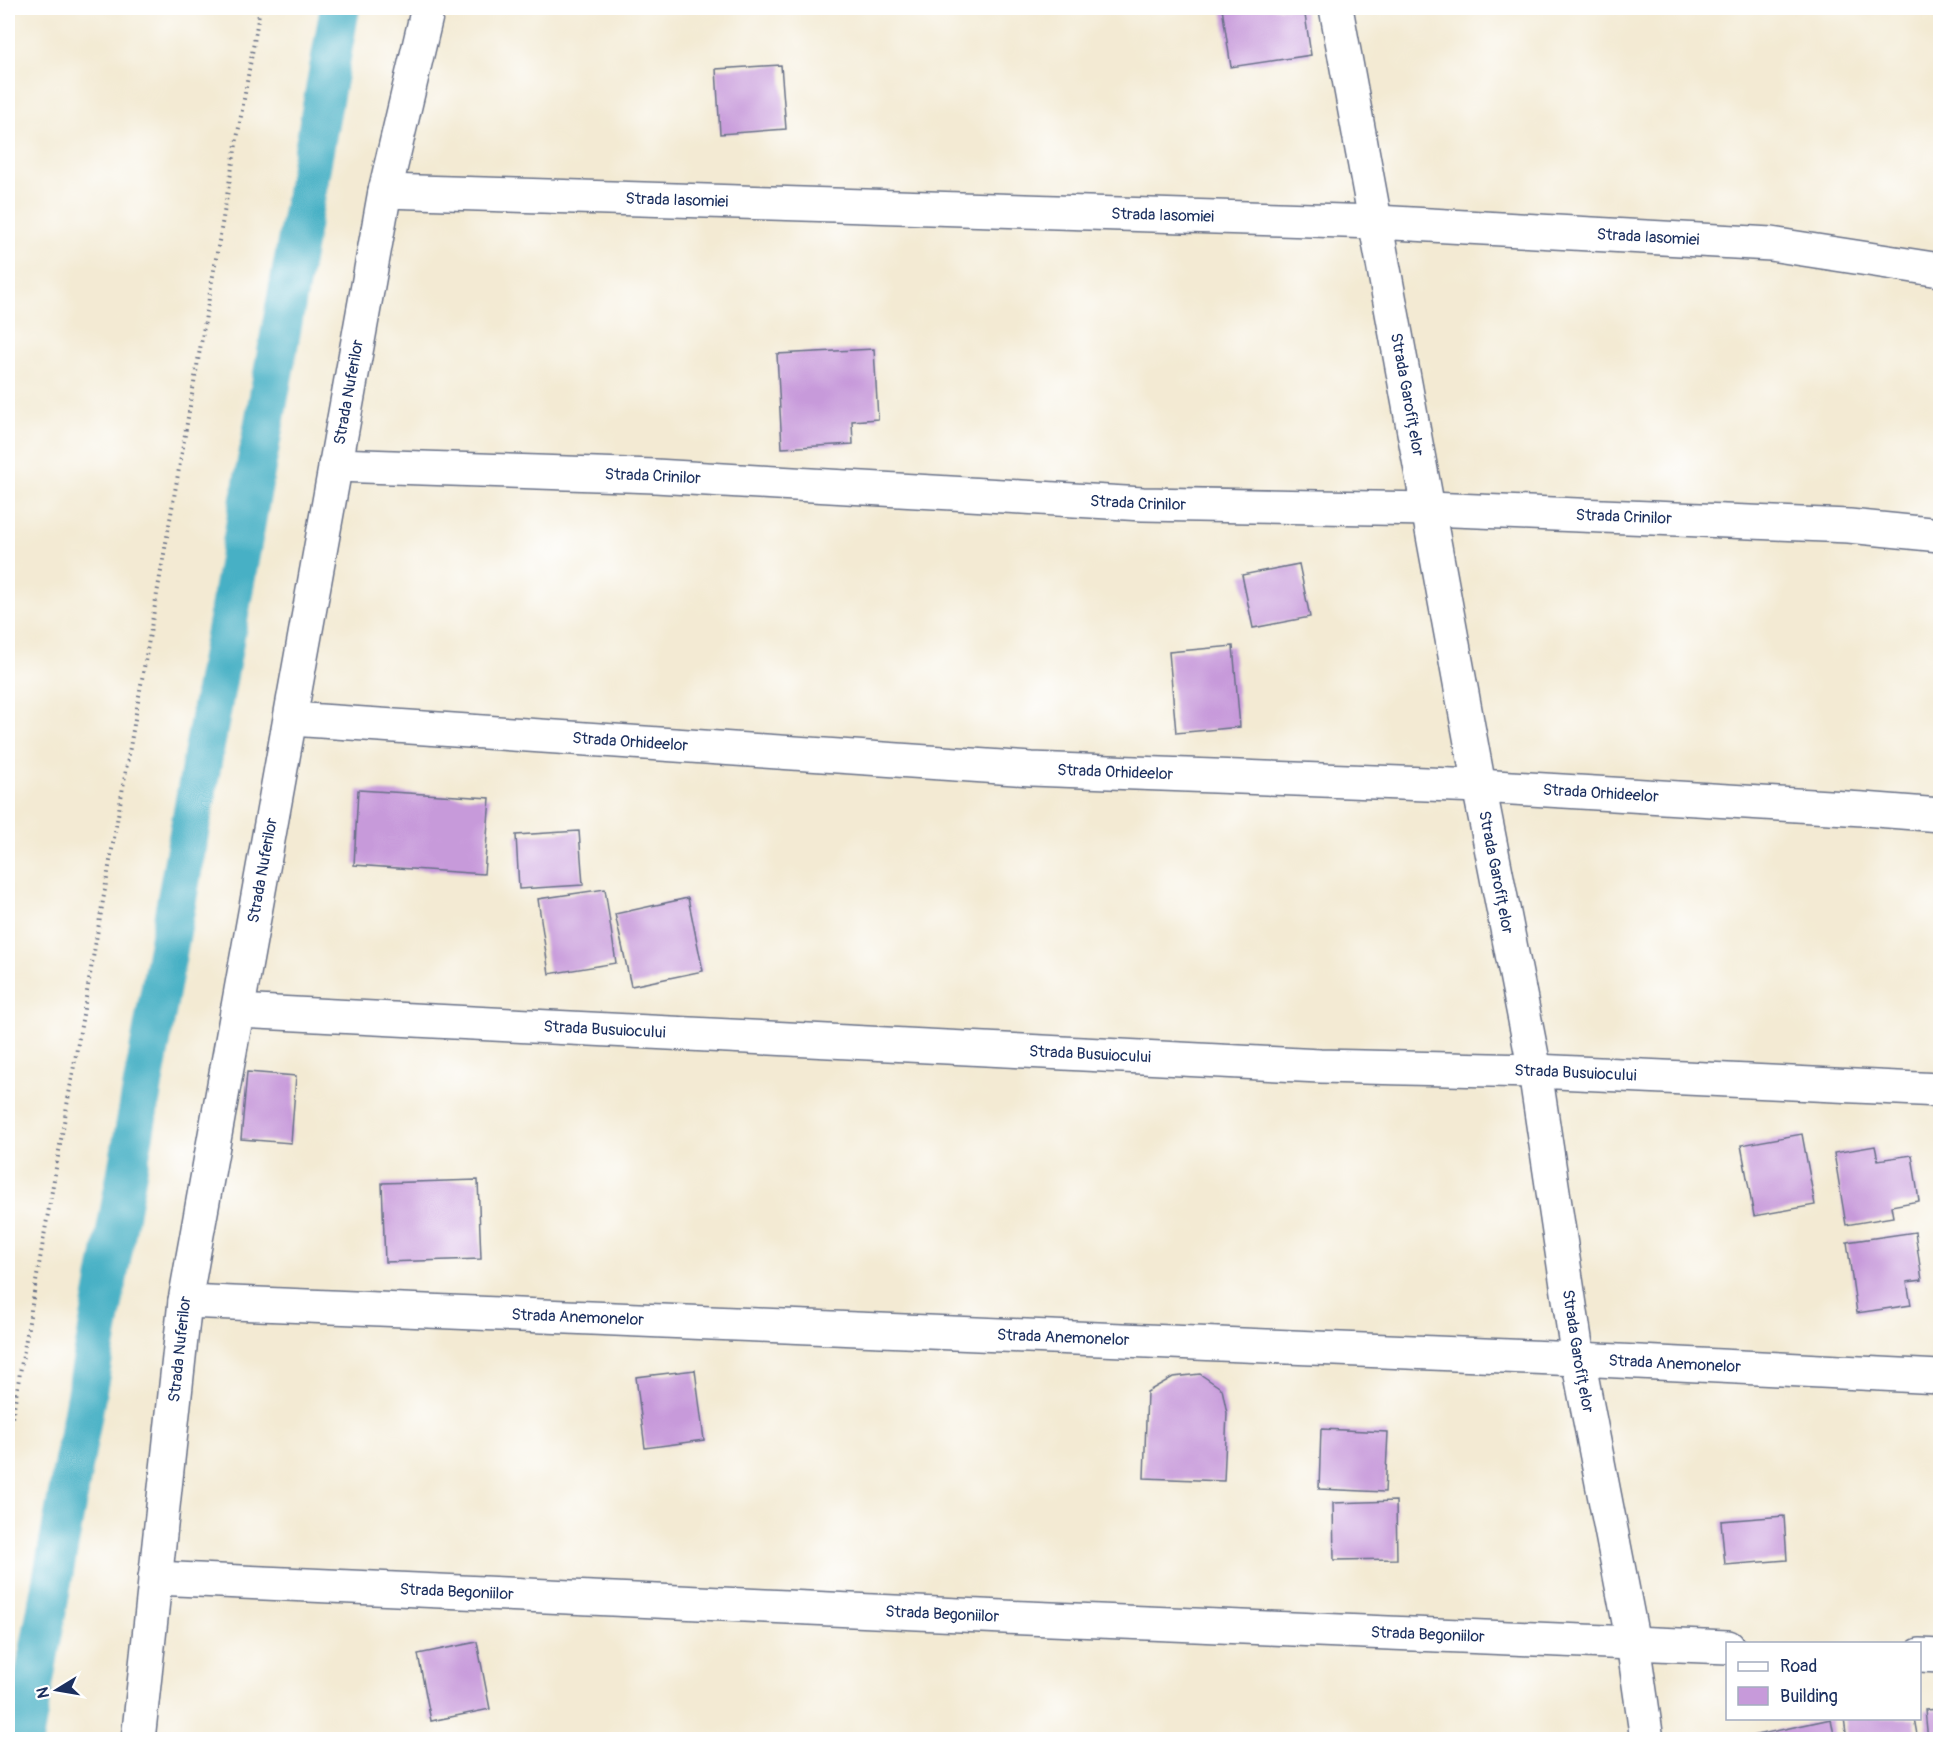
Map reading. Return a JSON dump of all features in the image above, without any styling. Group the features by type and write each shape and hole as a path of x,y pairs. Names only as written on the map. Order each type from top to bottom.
{"street":[{"name":"Strada Nuferilor","path":"138,1740 185,1301 385,191 428,8"},
{"name":"Strada Garofițelor","path":"1336,8 1479,786 1535,1071 1578,1359 1633,1643 1647,1740"},
{"name":"Strada Iasomiei","path":"385,191 1376,222 1771,244 1941,270"},
{"name":"Strada Crinilor","path":"335,465 655,476 1143,504 1429,509 1849,526 1941,535"},
{"name":"Strada Orhideelor","path":"291,718 1031,769 1479,786 1941,815"},
{"name":"Strada Busuiocului","path":"237,1011 1320,1066 1535,1071 1941,1090"},
{"name":"Strada Anemonelor","path":"185,1301 1578,1359 1941,1377"},
{"name":"Strada Begoniilor","path":"156,1578 1726,1647"},
{"path":"1921,1655 1941,1656"}],"path":[{"path":"8,1441 260,8"}],"building":[{"path":"1222,8 1304,8 1311,55 1231,67"},
{"path":"781,65 786,129 720,134 716,69"},
{"path":"874,349 878,419 852,421 853,444 782,448 777,354"},
{"path":"1299,564 1310,617 1253,628 1242,575"},
{"path":"1233,646 1240,727 1176,733 1169,652"},
{"path":"358,790 490,798 484,874 354,865"},
{"path":"579,831 583,885 519,889 516,835"},
{"path":"605,889 616,963 549,974 538,899"},
{"path":"688,898 703,971 631,986 615,914"},
{"path":"247,1072 296,1076 291,1143 241,1139"},
{"path":"1802,1134 1815,1205 1754,1216 1741,1145"},
{"path":"1875,1146 1878,1160 1912,1155 1919,1201 1891,1206 1893,1217 1846,1225 1834,1153"},
{"path":"478,1180 481,1259 385,1262 382,1183"},
{"path":"1915,1232 1922,1280 1907,1282 1911,1305 1857,1313 1847,1242"},
{"path":"695,1370 704,1440 645,1448 636,1377"},
{"path":"1200,1374 1222,1389 1227,1413 1224,1481 1144,1478 1147,1392 1173,1377"},
{"path":"1321,1429 1388,1432 1385,1492 1319,1489"},
{"path":"1396,1501 1397,1559 1334,1560 1333,1503"},
{"path":"1784,1516 1787,1560 1725,1565 1721,1521"},
{"path":"477,1642 490,1709 431,1721 418,1654"},
{"path":"1940,1709 1940,1740 1928,1740 1925,1710"},
{"path":"1831,1720 1835,1740 1752,1740 1752,1736"},
{"path":"1844,1720 1914,1720 1918,1740 1847,1740"}],"waterway":[{"path":"23,1740 340,8"}]}
